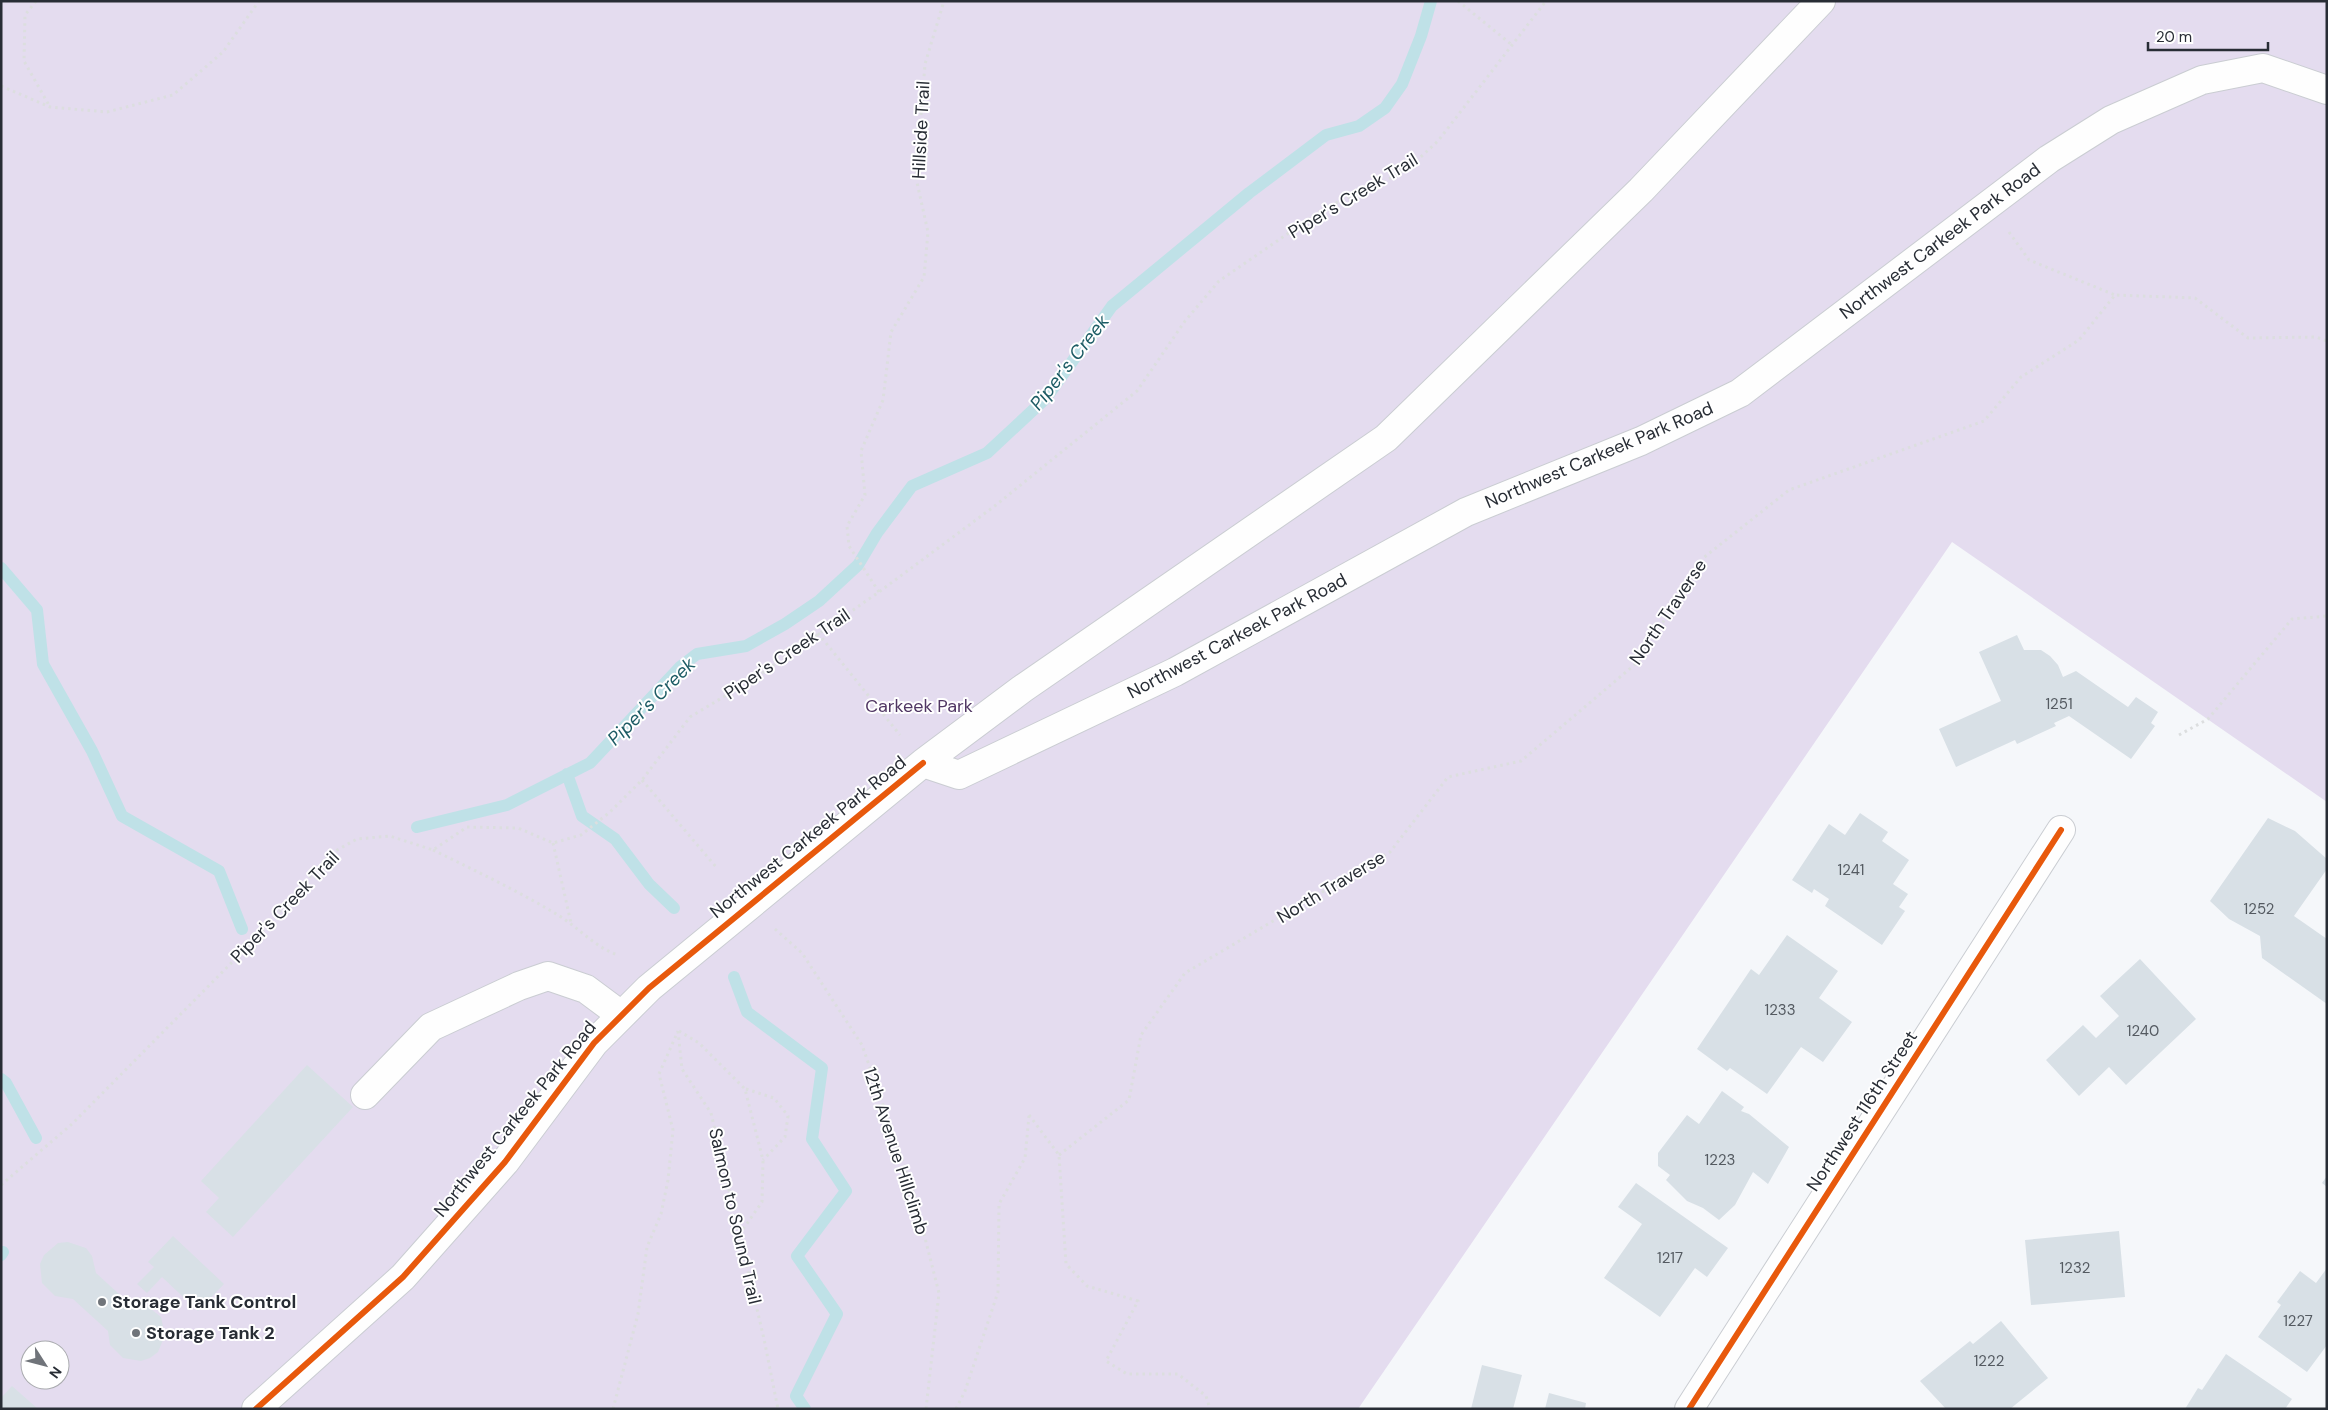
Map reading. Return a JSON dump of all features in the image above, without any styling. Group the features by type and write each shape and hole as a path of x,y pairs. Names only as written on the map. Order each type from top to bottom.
{"street":[{"name":"Northwest Carkeek Park Road","path":"256,1409 404,1277 505,1162 594,1043 649,988 923,763 1022,689 1386,438 1641,190 1821,1"},
{"name":"Northwest Carkeek Park Road","path":"923,763 959,775 1175,672 1466,512 1641,441 1740,393 2049,158 2111,120 2202,80 2263,68 2327,90"},
{"name":"Northwest 116th Street","path":"1689,1409 2061,830"},
{"path":"365,1095 431,1027 519,986 548,976 586,988 621,1015"}],"path":[{"path":"36,1 25,15 24,61 50,107"},
{"path":"1,86 50,107 106,112 173,95 223,52 259,1"},
{"path":"1458,1 1512,45"},
{"path":"2008,231 2029,260 2114,295 2195,298 2248,338 2316,337 2327,341"},
{"path":"2179,735 2208,719 2292,619 2327,616"},
{"path":"818,633 923,763"},
{"path":"642,780 717,868"},
{"path":"433,850 467,827 518,828 554,843 572,923"},
{"path":"433,850 519,891 572,923 606,951 618,955"},
{"path":"613,1409 638,1314 648,1247 661,1214 668,1180 672,1130 660,1074 678,1031 699,1043 745,1089 774,1098 788,1116 785,1137 763,1160"},
{"path":"739,1235 762,1202 763,1160 745,1089"},
{"path":"956,1409 965,1391 998,1292 999,1204 1025,1158 1029,1115 1058,1155 1066,1264 1087,1286 1138,1301 1106,1361 1127,1374 1178,1374 1206,1396 1210,1409"}],"green space":[{"name":"Carkeek Park","path":"1,1 2327,1 2327,802 1952,542 1358,1409 1,1409"}],"building":[{"path":"2017,635 2024,650 2041,650 2050,656 2058,665 2063,677 2076,671 2128,707 2136,697 2158,712 2151,723 2155,726 2131,759 2069,716 2054,723 2056,726 2017,744 2015,740 1956,767 1939,729 2001,701 1979,652"},
{"path":"1860,813 1888,832 1882,841 1909,860 1893,884 1908,894 1899,907 1905,911 1882,945 1825,906 1829,899 1814,889 1812,893 1792,880 1829,824 1845,835"},
{"path":"2268,818 2295,831 2327,859 2327,869 2294,916 2327,939 2327,1004 2262,958 2260,936 2229,919 2210,901"},
{"path":"1787,935 1838,971 1819,998 1852,1022 1823,1062 1801,1047 1767,1094 1730,1068 1727,1071 1697,1049 1751,969 1759,975"},
{"path":"2140,959 2196,1019 2126,1085 2109,1067 2079,1096 2046,1060 2083,1025 2096,1038 2119,1016 2100,996"},
{"path":"307,1065 353,1107 233,1237 206,1212 219,1198 201,1181"},
{"path":"1722,1091 1744,1107 1741,1111 1749,1114 1789,1147 1768,1184 1753,1172 1735,1205 1719,1220 1703,1208 1687,1201 1666,1180 1670,1175 1658,1166 1658,1153 1687,1115 1699,1124"},
{"path":"2327,1176 2327,1187 2322,1183"},
{"path":"1636,1183 1728,1248 1707,1277 1695,1268 1660,1317 1604,1278 1642,1224 1618,1207"},
{"path":"2119,1231 2125,1297 2031,1305 2025,1240"},
{"path":"173,1236 224,1284 198,1311 162,1277 147,1293 137,1284 154,1267 148,1262"},
{"path":"68,1242 86,1248 92,1256 96,1273 131,1305 146,1305 161,1317 165,1335 158,1352 150,1358 141,1361 123,1358 110,1345 108,1331 73,1299 55,1296 42,1283 40,1264 44,1255 58,1243"},
{"path":"2327,1268 2327,1345 2307,1372 2258,1337 2281,1305 2277,1302 2300,1271 2316,1283"},
{"path":"2001,1321 2048,1378 2010,1409 1946,1409 1920,1381 1970,1341 1973,1344"},
{"path":"2226,1354 2292,1399 2285,1409 2185,1409 2198,1388 2202,1390"},
{"path":"1482,1365 1522,1375 1513,1409 1471,1409"},
{"path":"12,1386 38,1409 1,1409 1,1398"},
{"path":"1549,1393 1586,1403 1585,1409 1545,1409"}],"waterway":[{"name":"Piper's Creek","path":"417,827 507,805 590,763 680,667 697,654 746,646 785,624 819,601 858,565 877,533 912,486 987,453 1046,398 1112,306 1249,193 1326,135 1359,126 1385,108 1402,84 1421,36 1431,1"},
{"path":"1,568 37,610 43,664 92,751 122,816 219,871 242,929"},
{"path":"567,774 582,816 615,839 649,884 674,908"},
{"path":"734,977 747,1012 822,1068 812,1139 846,1191 797,1256 837,1314 796,1396 805,1409"},
{"path":"1,1079 6,1083 36,1138"}],"cycle path":[{"path":"256,1409 403,1277 505,1162 594,1043 649,988 923,763"},
{"path":"1689,1409 2061,830"}],"place":[{"name":"Storage Tank Control","path":"102,1302"},
{"name":"Storage Tank 2","path":"136,1333"}]}
